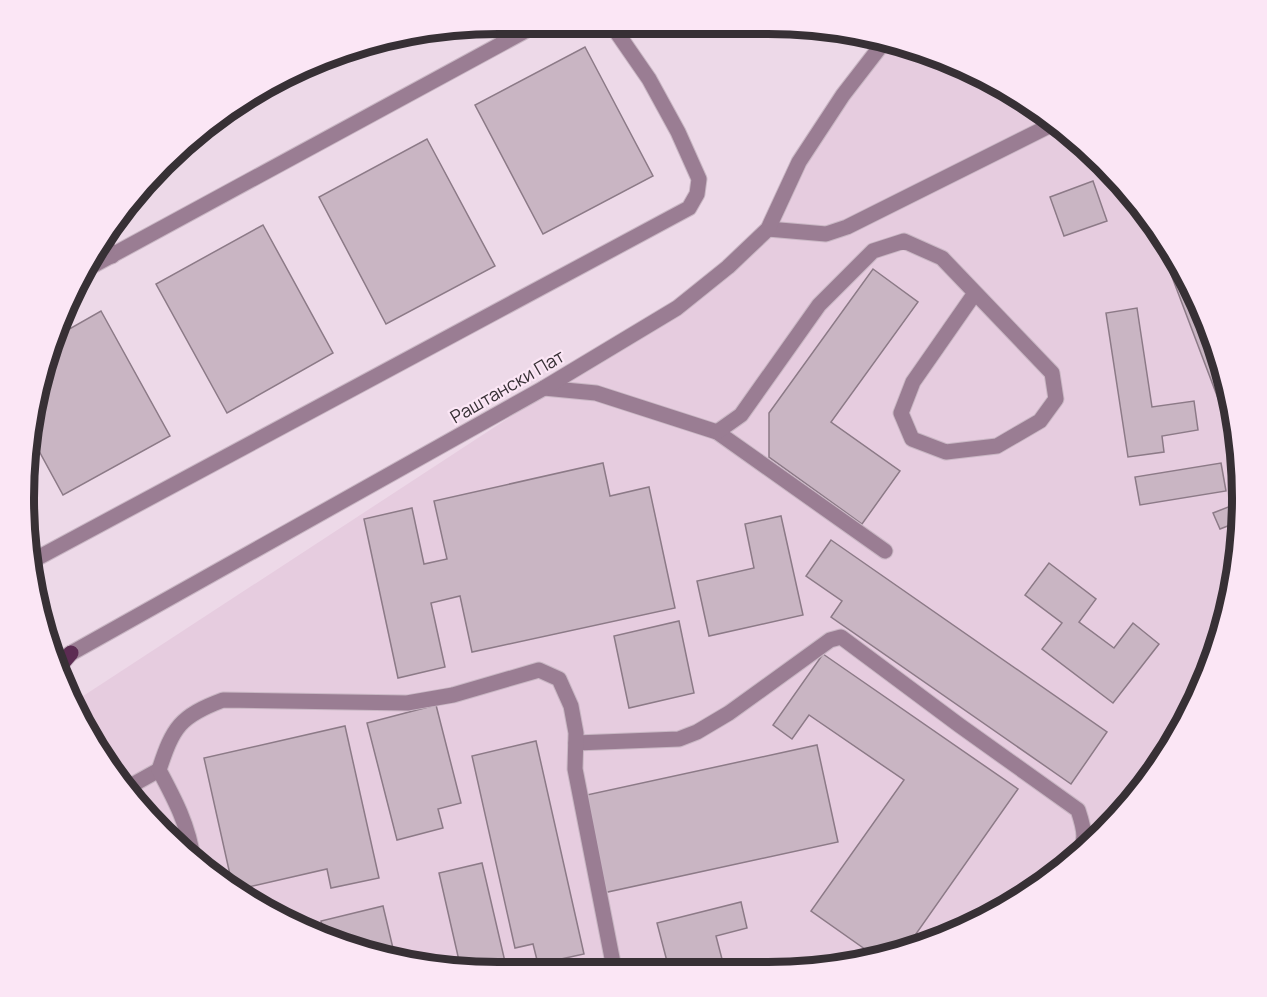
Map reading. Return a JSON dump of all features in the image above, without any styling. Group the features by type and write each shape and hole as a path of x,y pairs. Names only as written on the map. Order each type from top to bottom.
{"main road":[{"path":"64,661 71,653"}],"street":[{"path":"99,263 520,34"},
{"path":"38,558 689,208 697,194 699,178 678,132 649,79 618,34"},
{"name":"Раштански Пат","path":"63,658 544,388 677,308 728,267 768,229 799,162 843,95 880,48"},
{"path":"768,229 826,234 847,227 1047,127"},
{"path":"717,432 741,415 819,305 873,251 904,241 942,258 1052,373 1056,399 1040,421 997,446 946,452 912,439 901,413 913,382 975,293"},
{"path":"108,248 112,256"},
{"path":"544,388 596,393 717,432 885,551"},
{"path":"576,743 679,739 697,732 729,713 830,640 841,637 1078,810 1085,832 1084,838"},
{"path":"133,785 159,770 168,744 184,718 223,700 407,703 453,695 539,670 560,679 571,706 576,743 575,769 614,962"},
{"path":"159,770 181,812 192,846"}],"shaded area":[{"path":"880,48 918,59 974,82 1026,113 1051,130 1097,170 1137,216 1185,293 1217,378 1229,438 1232,468 1232,529 1229,559 1217,619 1185,704 1137,781 1097,827 1051,867 974,915 918,938 859,954 799,962 468,962 408,954 378,947 293,915 216,867 170,827 130,781 80,698 677,308 768,229 799,162"},
{"path":"325,69 264,101 263,99 293,82"}],"building":[{"path":"585,47 653,176 543,234 475,105"},
{"path":"427,139 495,266 386,324 319,197"},
{"path":"1093,181 1107,221 1064,236 1050,197"},
{"path":"263,225 333,353 227,413 156,284"},
{"path":"1165,260 1185,293 1208,349 1226,419"},
{"path":"873,269 918,302 831,422 900,471 862,524 769,457 769,413"},
{"path":"1137,308 1152,407 1194,401 1198,430 1162,436 1164,452 1128,457 1106,313"},
{"path":"101,311 170,436 63,495 37,447 50,378 66,331"},
{"path":"603,463 610,496 649,487 675,608 472,652 460,596 431,603 445,667 398,678 364,519 412,508 424,564 447,559 434,501"},
{"path":"1221,463 1226,491 1140,505 1135,477"},
{"path":"1232,506 1232,524 1220,529 1213,513"},
{"path":"781,516 803,615 709,636 697,581 754,568 745,524"},
{"path":"831,540 1107,732 1071,784 831,617 842,601 806,576"},
{"path":"1049,563 1096,599 1079,622 1114,648 1133,623 1159,644 1113,703 1042,649 1062,623 1025,595"},
{"path":"679,621 694,693 629,708 614,636"},
{"path":"823,654 1018,789 912,940 869,952 811,911 904,780 809,715 792,739 773,725"},
{"path":"436,705 461,803 438,809 443,828 397,840 367,723"},
{"path":"345,726 379,878 331,888 327,869 246,887 231,877 204,758"},
{"path":"536,741 584,954 538,962 533,944 515,948 472,756"},
{"path":"817,745 838,842 603,893 582,796"},
{"path":"482,863 505,962 459,961 439,873"},
{"path":"741,902 747,928 716,936 722,959 711,962 667,962 657,923"},
{"path":"383,906 394,951 322,928 321,921"}]}
